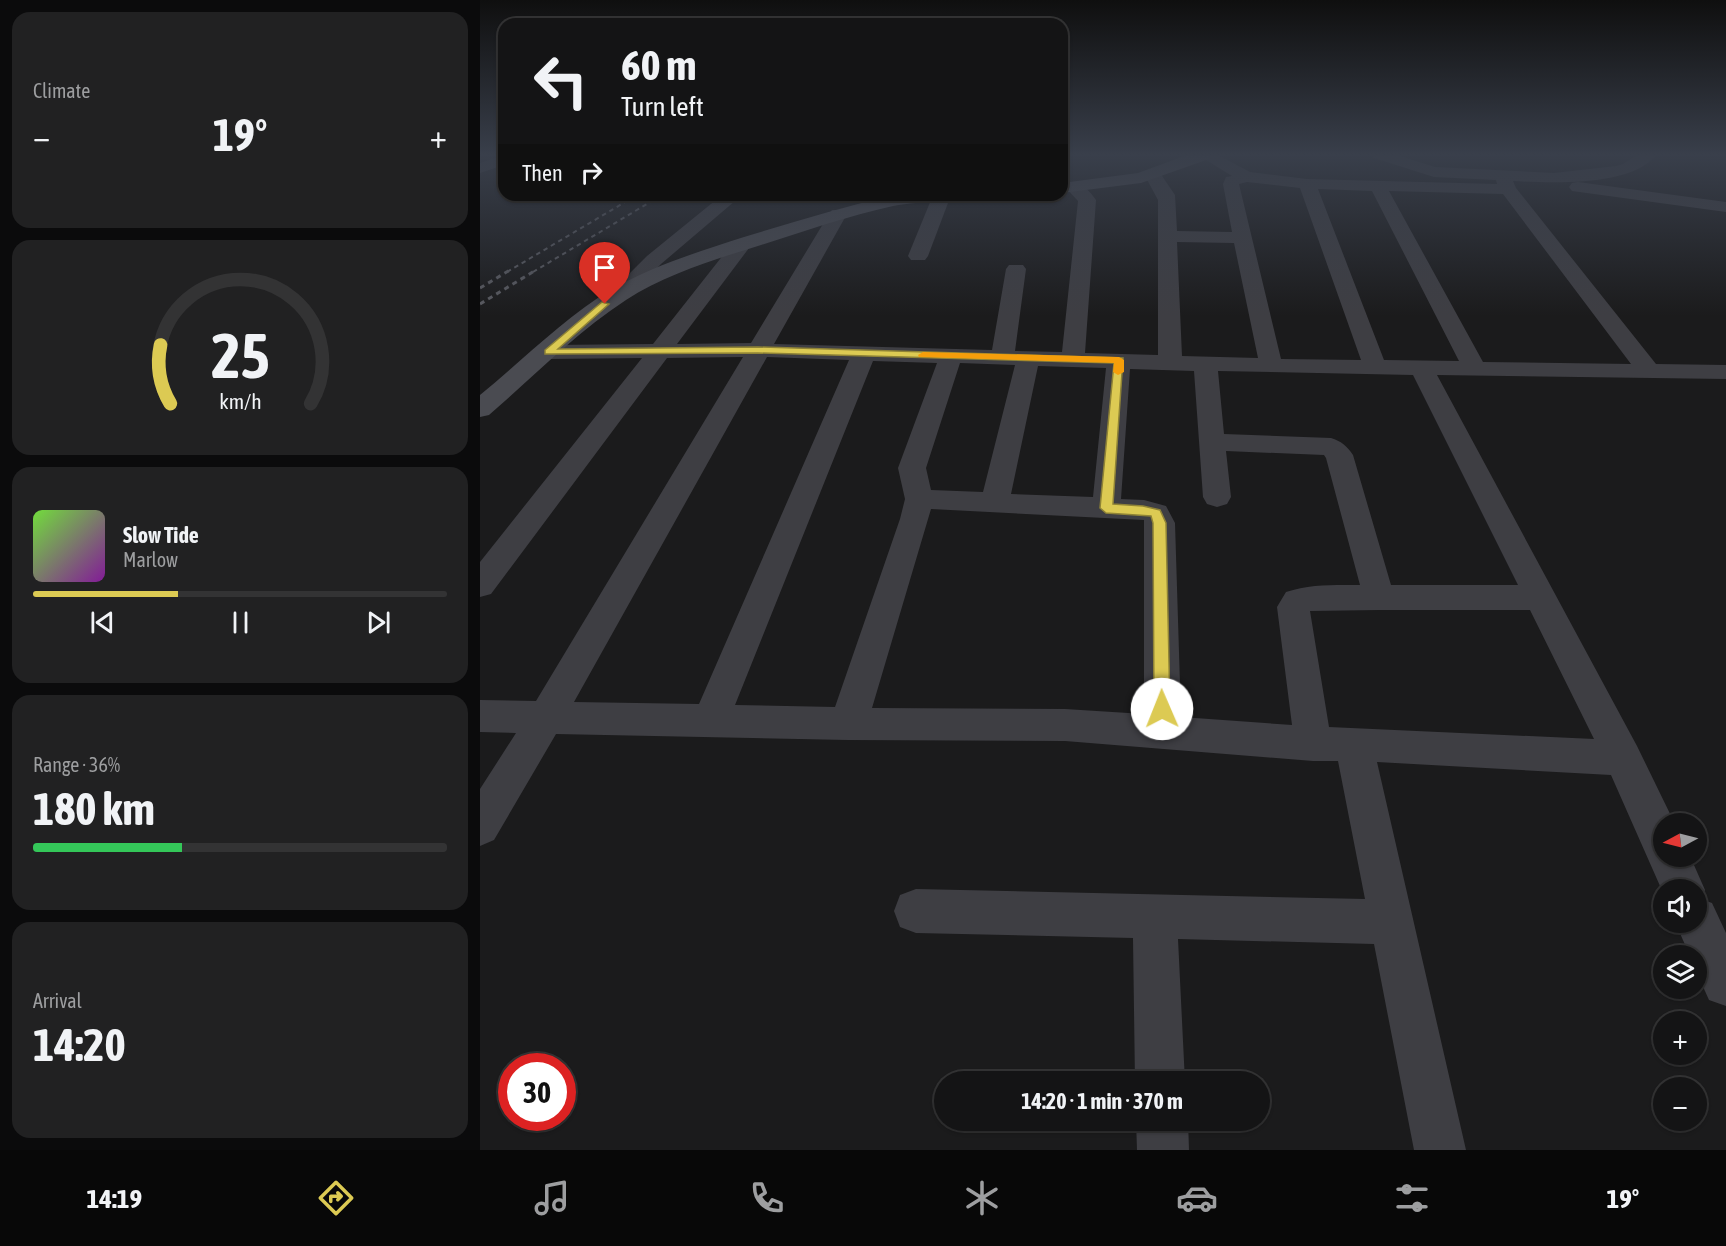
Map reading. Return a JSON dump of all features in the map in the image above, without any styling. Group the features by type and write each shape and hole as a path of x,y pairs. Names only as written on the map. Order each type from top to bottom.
{"main road":[{"path":"480,409 590,315 620,294 656,276 742,244 860,209"}],"street":[{"path":"620,294 654,260 716,209"},
{"path":"918,256 937,209"},
{"path":"1072,359 1086,209"},
{"path":"1167,209 1170,362"},
{"path":"1236,209 1271,366"},
{"path":"1316,209 1375,367"},
{"path":"1390,209 1474,369"},
{"path":"1525,209 1648,370"},
{"path":"480,826 546,717 838,214"},
{"path":"1168,236 1243,238"},
{"path":"480,585 742,244"},
{"path":"1002,357 1016,269"},
{"path":"548,352 758,350 1271,366 1726,372"},
{"path":"710,721 864,353"},
{"path":"848,724 919,499 912,468 951,356"},
{"path":"995,503 1028,358"},
{"path":"1106,508 1119,360"},
{"path":"1205,363 1217,497"},
{"path":"1422,369 1623,758 1653,822"},
{"path":"1212,442 1331,447 1339,455 1379,597"},
{"path":"919,499 1143,510 1156,513 1160,523 1163,732"},
{"path":"1440,1150 1392,922 1334,744 1293,607 1297,601 1309,598 1541,598"},
{"path":"480,716 848,724 1065,725 1334,744 1623,758"},
{"path":"916,911 1392,922"},
{"path":"1155,916 1160,1071"},
{"path":"1703,933 1726,983"},
{"path":"1162,1131 1163,1150"}],"railway":[{"path":"507,272 614,209"},
{"path":"533,272 639,209"},
{"path":"480,288 510,270"},
{"path":"480,304 536,270"}],"slow traffic":[{"path":"923,355 1119,360 1118,372"}],"route":[{"path":"605,304 548,352 758,350 1119,360 1106,508 1156,513 1160,523 1162,709"}]}
